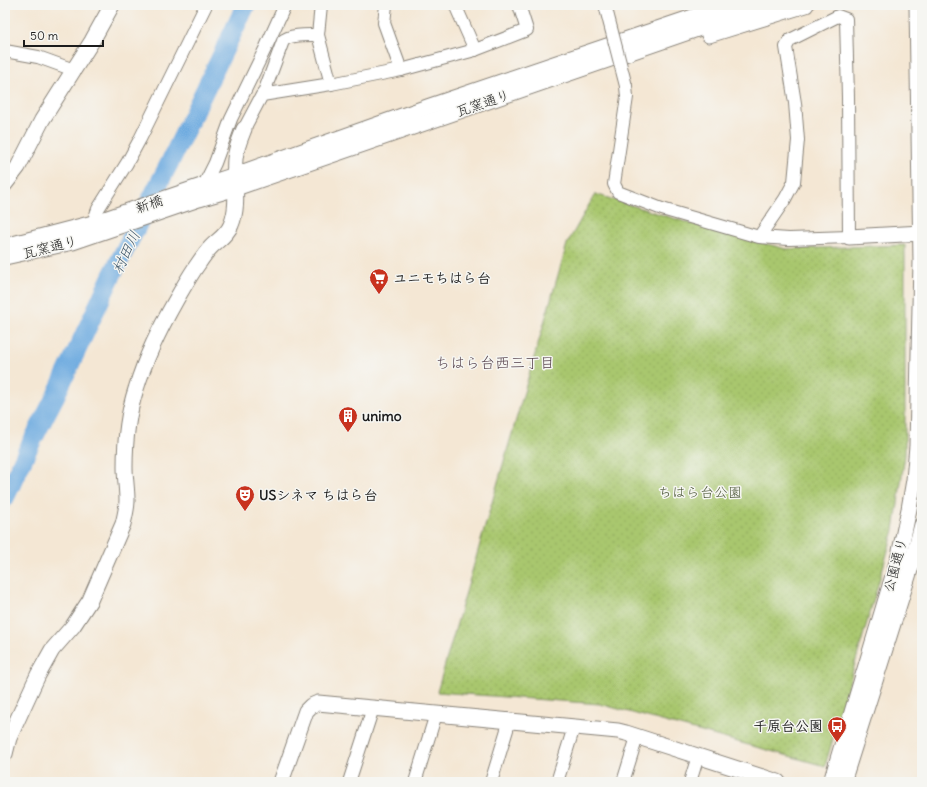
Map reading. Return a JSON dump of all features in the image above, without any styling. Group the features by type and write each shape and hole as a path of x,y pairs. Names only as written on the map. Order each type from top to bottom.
{"street":[{"path":"5,184 18,167 42,120 92,41 112,5"},
{"path":"93,229 98,209 127,163 140,139 206,5"},
{"path":"204,185 216,163 231,119 285,5"},
{"path":"321,5 318,35 332,84"},
{"path":"386,5 384,23 401,70"},
{"path":"456,5 474,50"},
{"path":"264,94 332,84 401,70 474,50 527,30 519,5"},
{"path":"605,5 626,86 627,97 614,184 618,192 662,209 759,237 789,239 921,233"},
{"path":"694,5 636,30 622,48 646,56 806,5"},
{"name":"瓦窯通り","path":"622,48 728,5"},
{"name":"瓦窯通り","path":"199,199 235,182 430,106 766,5"},
{"name":"公園通り","path":"831,782 899,556 909,509 918,481 916,446 921,233 918,5"},
{"path":"759,237 785,199 794,182 798,140 795,102 786,47 790,40 838,16 846,19 849,237"},
{"path":"5,754 9,738 38,675 52,650 73,626 90,600 124,524 127,501 125,467 126,451 129,419 135,390 151,347 179,295 204,254 226,233 231,225 236,203 235,159 244,129 262,95 264,94 285,38 290,36 318,35"},
{"path":"5,51 38,58 74,70"},
{"name":"瓦窯通り","path":"204,185 235,182"},
{"name":"新橋","path":"93,229 204,185"},
{"name":"新橋","path":"93,229 199,199"},
{"name":"瓦窯通り","path":"5,246 93,229"},
{"name":"瓦窯通り","path":"5,257 73,242 93,229"},
{"name":"公園通り","path":"843,782 910,570 922,525"},
{"path":"281,782 306,711 311,706 318,703 618,731 698,756 756,778 778,782"},
{"path":"349,782 372,708"},
{"path":"415,782 436,714"},
{"path":"491,782 510,720"},
{"path":"557,782 574,727"},
{"path":"623,782 638,737"},
{"path":"690,782 698,756"}],"green space":[{"name":"ちはら台公園","path":"595,194 689,223 786,249 905,245 905,455 894,530 825,766 600,704 437,692 567,244"}],"waterway":[{"name":"村田川","path":"5,498 55,397 112,275 170,162 246,5"}],"place":[{"name":"ユニモちはら台","path":"379,295"},
{"name":"unimo","path":"348,433"},
{"name":"USシネマ ちはら台","path":"245,512"},
{"name":"千原台公園","path":"837,743"}],"district":[{"name":"ちはら台西三丁目","path":"495,363"}]}
